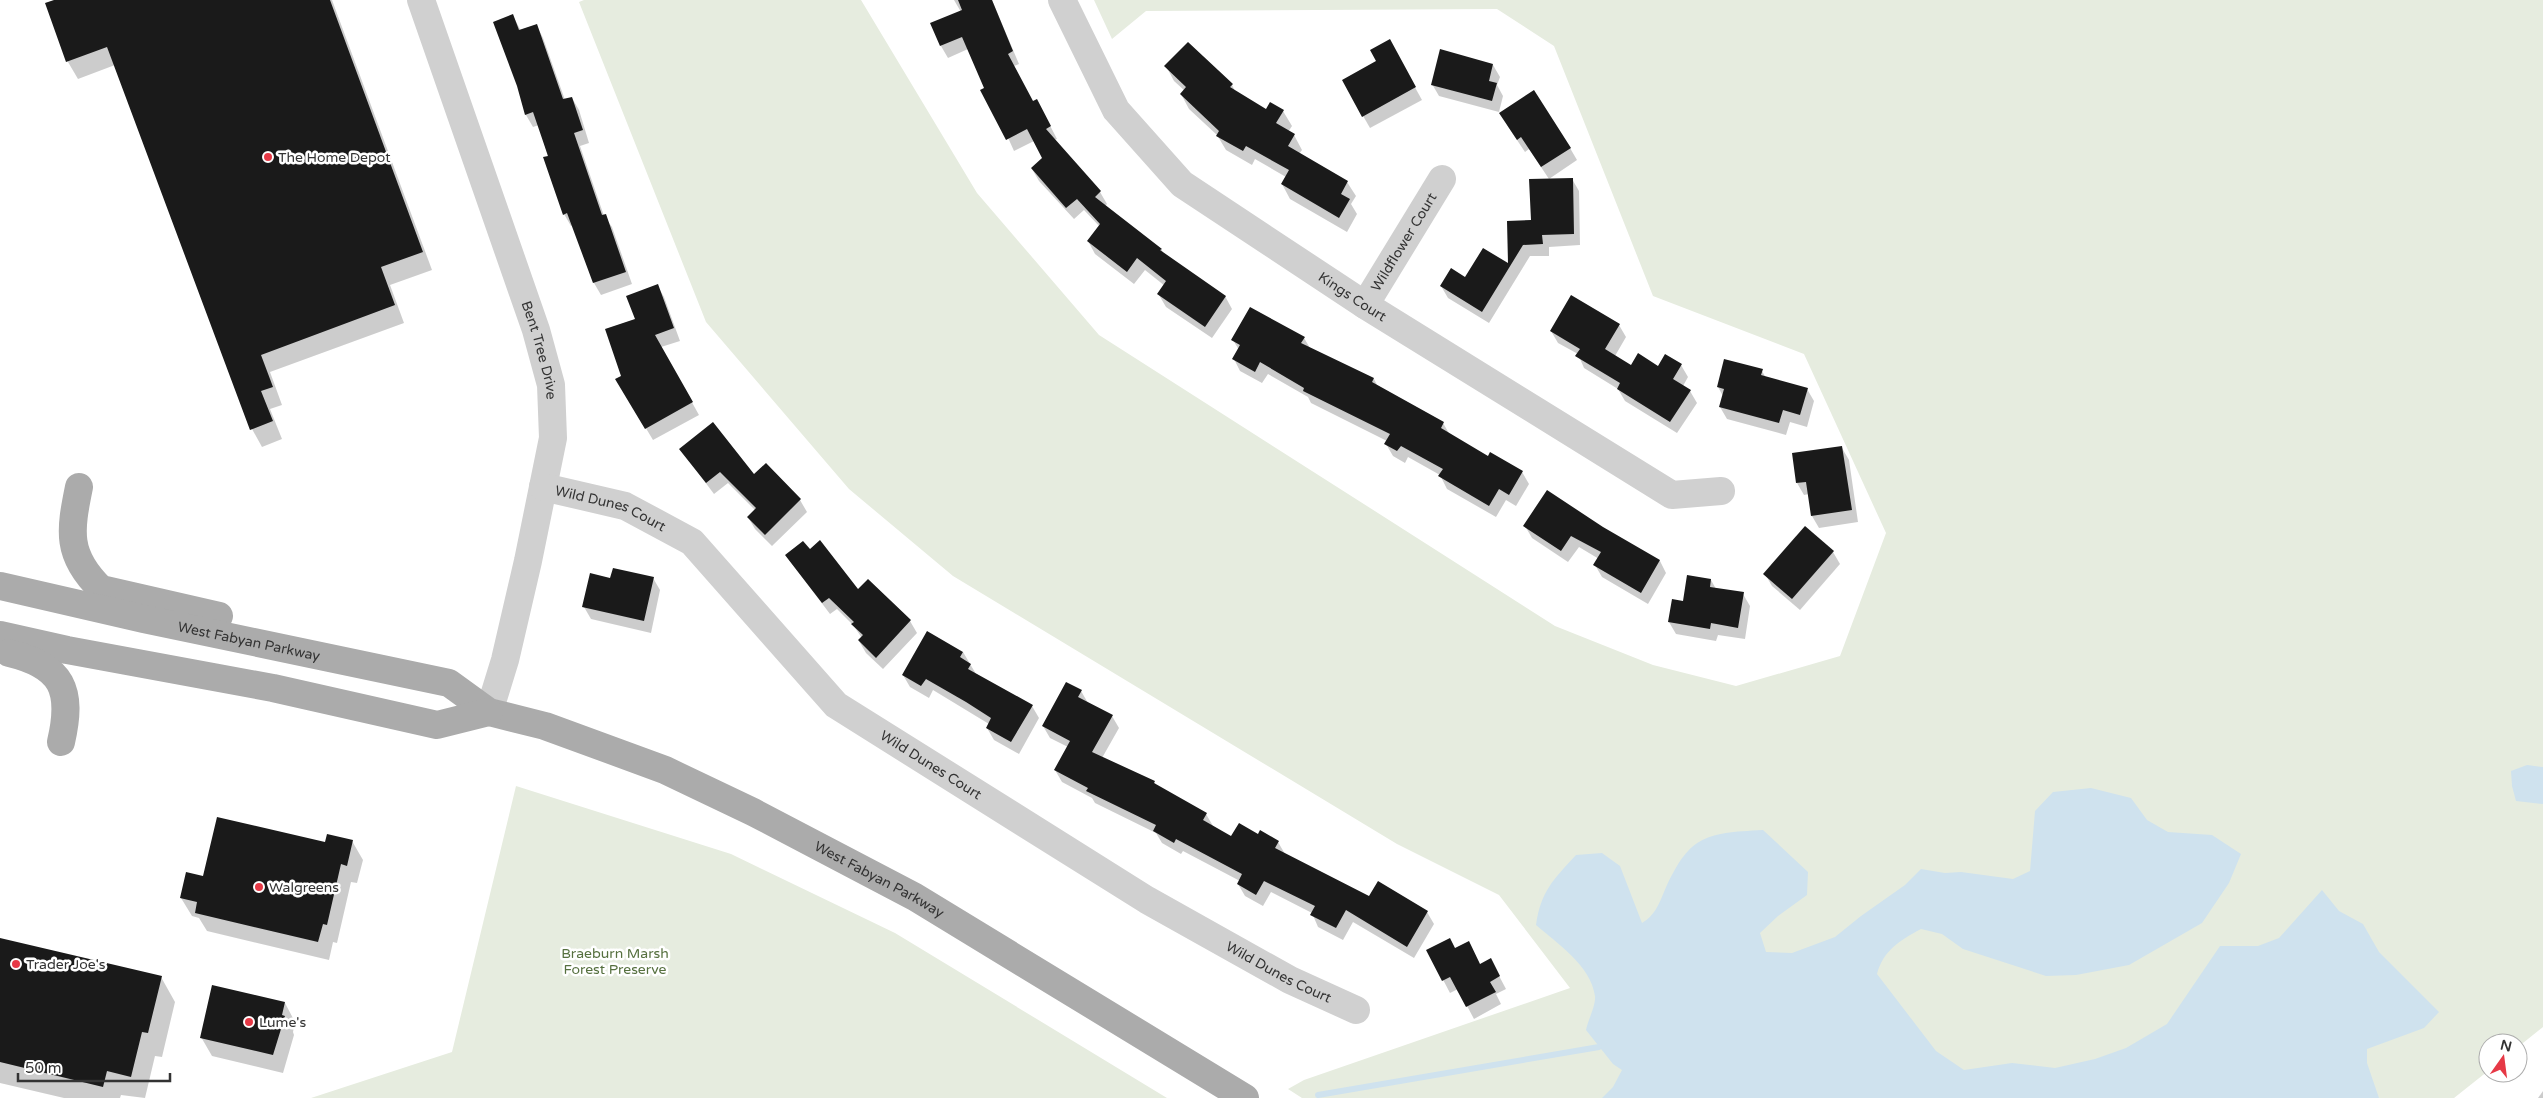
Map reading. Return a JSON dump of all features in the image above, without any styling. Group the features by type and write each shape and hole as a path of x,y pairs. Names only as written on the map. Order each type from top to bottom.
{"main road":[{"path":"79,487 71,523 74,544 80,563 90,578 101,589 290,632 357,662"},
{"name":"West Fabyan Parkway","path":"0,586 144,619 357,662 449,683 489,712 545,726 665,770 753,812 915,897 1245,1098"},
{"name":"West Fabyan Parkway","path":"0,635 67,650 273,688 437,725 489,712"},
{"path":"0,651 28,658 42,664 61,684 66,698 67,713 61,742"}],"street":[{"name":"Bent Tree Drive","path":"421,0 536,330 550,385 552,438 543,488 504,660 489,712"},
{"name":"Kings Court","path":"1062,0 1116,110 1182,184 1365,305 1672,495 1721,491"},
{"name":"Wildflower Court","path":"1365,305 1442,179"},
{"name":"Wild Dunes Court","path":"543,488 625,506 692,542 836,705 1147,900 1290,980 1356,1010"}],"green space":[{"path":"584,0 861,0 977,193 1099,335 1555,626 1653,665 1736,686 1840,656 1886,533 1804,354 1653,296 1554,46 1497,9 1146,11 1112,39 1094,0 2543,0 2543,1027 2528,1039 2528,1033 2478,1033 2478,1079 2454,1098 1302,1098 1288,1089 1304,1080 1570,988 1499,895 1397,844 953,576 849,489 706,322 579,2"},
{"name":"Braeburn Marsh Forest Preserve","path":"516,786 731,854 895,933 1167,1098 311,1098 452,1052"}],"water":[{"path":"2527,765 2543,767 2543,804 2516,801 2511,771"},
{"path":"2091,788 2131,798 2147,820 2168,832 2212,835 2241,854 2229,883 2202,923 2129,965 2076,975 2046,976 1963,949 1942,934 1921,929 1913,933 1893,947 1883,959 1877,974 1936,1051 1964,1070 2012,1063 2055,1068 2095,1059 2126,1048 2167,1024 2220,946 2258,946 2279,938 2322,890 2339,911 2363,924 2379,952 2439,1012 2424,1028 2367,1049 2367,1063 2379,1098 1602,1098 1613,1087 1622,1070 1613,1064 1586,1030 1595,1000 1592,985 1587,975 1572,956 1536,925 1541,903 1549,887 1576,855 1602,853 1620,866 1642,923 1656,910 1673,873 1682,859 1700,841 1726,833 1763,830 1808,872 1807,895 1778,916 1760,933 1766,952 1792,953 1835,937 1905,885 1921,869 2013,879 2030,871 2035,811 2053,792"}],"building":[{"name":"The Home Depot","path":"54,0 330,0 423,252 381,267 395,305 261,355 273,387 261,391 273,421 250,430 107,47 66,62 45,3"},
{"path":"958,0 992,0 1013,51 1008,54 1033,101 1037,99 1051,126 1046,129 1101,191 1095,197 1162,249 1160,250 1226,296 1205,327 1157,294 1166,281 1137,258 1127,272 1087,241 1100,224 1077,199 1066,208 1031,168 1042,158 1027,129 1006,140 980,90 984,88 962,37 940,46 930,23 962,10"},
{"path":"513,14 519,30 537,24 563,99 572,97 583,130 574,133 602,215 606,214 626,272 593,283 567,213 563,215 543,157 548,156 533,112 525,115 517,86 493,22"},
{"path":"1390,39 1416,87 1362,117 1342,80 1376,61 1370,50"},
{"path":"1188,42 1233,84 1230,87 1266,109 1270,102 1284,110 1276,123 1295,134 1288,146 1348,181 1341,194 1350,199 1339,218 1281,184 1289,170 1246,146 1243,151 1216,136 1219,131 1180,94 1186,87 1164,66"},
{"path":"1440,49 1493,64 1489,81 1497,83 1492,101 1431,85"},
{"path":"1534,90 1571,148 1541,167 1521,137 1517,140 1499,113"},
{"path":"1573,178 1574,234 1542,235 1543,244 1523,245 1482,312 1440,286 1451,268 1465,277 1483,248 1508,263 1507,221 1531,220 1529,179"},
{"path":"658,284 674,328 655,335 693,402 645,429 615,379 621,376 605,329 635,319 626,296"},
{"path":"1571,295 1620,324 1605,349 1631,365 1638,353 1658,366 1665,354 1682,364 1673,379 1691,390 1670,422 1617,389 1620,383 1575,356 1580,349 1550,331"},
{"path":"1250,307 1305,337 1301,343 1374,378 1372,382 1444,422 1441,428 1488,456 1490,452 1523,471 1509,495 1499,489 1489,506 1438,476 1443,469 1401,446 1397,451 1384,444 1390,434 1303,391 1304,388 1260,362 1255,372 1232,359 1240,345 1231,340"},
{"path":"1724,359 1763,369 1761,375 1808,388 1800,415 1783,410 1779,423 1719,407 1724,389 1717,387"},
{"path":"713,422 754,474 766,463 801,499 765,535 747,517 756,508 720,472 706,483 679,449"},
{"path":"1842,446 1852,510 1811,516 1806,482 1796,483 1792,453"},
{"path":"1547,490 1603,527 1660,560 1641,593 1593,565 1601,552 1571,536 1561,551 1523,526"},
{"path":"1805,526 1834,551 1792,599 1763,574"},
{"path":"820,540 858,589 868,579 911,620 876,658 858,640 863,635 851,624 854,622 829,598 822,603 785,555 803,541 810,549"},
{"path":"613,568 654,577 644,621 582,607 590,573 610,578"},
{"path":"1687,575 1711,579 1710,587 1744,592 1738,628 1711,623 1710,629 1668,622 1672,599 1683,601"},
{"path":"927,631 963,652 960,657 971,664 968,669 1033,705 1011,742 986,728 991,718 966,702 926,679 921,686 902,675"},
{"path":"1066,682 1082,690 1078,697 1113,715 1092,752 1155,781 1154,783 1207,813 1203,820 1231,836 1239,823 1258,834 1260,830 1279,841 1275,848 1369,896 1378,881 1428,911 1407,947 1346,910 1336,928 1310,915 1315,906 1264,881 1256,895 1237,884 1242,874 1176,839 1174,843 1153,831 1156,825 1086,791 1088,788 1054,770 1070,741 1042,726"},
{"name":"Walgreens","path":"217,817 325,842 327,834 353,840 347,866 341,864 327,925 323,924 318,942 195,913 197,902 180,898 186,872 203,876"},
{"path":"0,938 162,976 148,1033 142,1032 131,1077 107,1071 103,1087 0,1062"},
{"path":"1450,938 1455,948 1469,941 1480,964 1491,958 1500,976 1490,982 1496,992 1466,1007 1450,977 1442,981 1426,950"},
{"path":"212,985 285,1002 282,1015 285,1016 273,1055 200,1038"}],"waterway":[{"path":"1318,1095 1599,1047"}],"place":[{"name":"The Home Depot","path":"268,157"},
{"name":"Walgreens","path":"259,887"},
{"name":"Trader Joe's","path":"16,964"},
{"name":"Lume's","path":"249,1022"}]}
